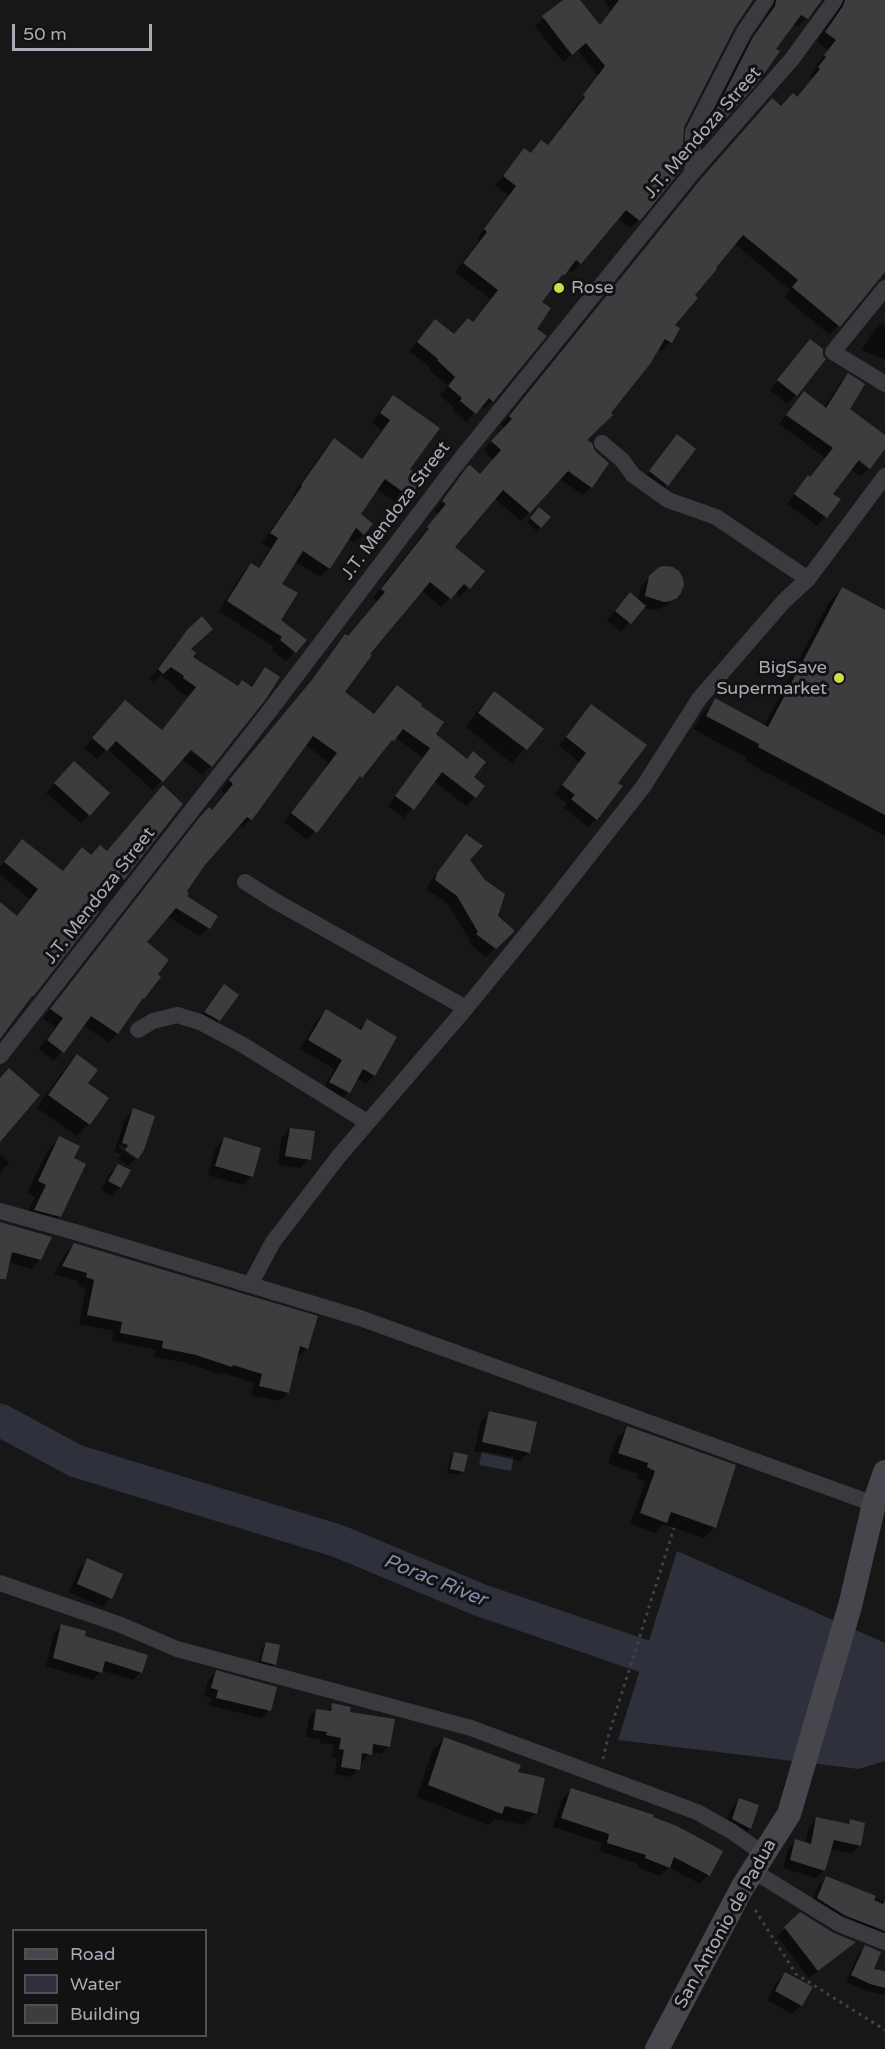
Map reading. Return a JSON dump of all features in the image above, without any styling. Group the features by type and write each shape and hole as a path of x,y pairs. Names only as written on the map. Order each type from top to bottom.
{"street":[{"path":"692,173 693,132 744,32 766,0"},
{"name":"J.T. Mendoza Street","path":"0,1056 271,709 459,461 692,173 792,59 835,0"},
{"path":"885,288 833,352 885,384"},
{"path":"603,443 622,460 633,475 668,500 716,517 808,579"},
{"path":"250,1285 273,1242 367,1122 466,1008 643,787 699,699 784,601 808,579 885,476"},
{"path":"245,882 466,1008"},
{"path":"138,1030 153,1021 177,1015 200,1022 243,1045 367,1122"},
{"path":"0,1211 360,1318 874,1504"},
{"name":"San Antonio de Padua","path":"657,2049 753,1871 789,1814 795,1799 850,1606 874,1504 885,1472"},
{"path":"0,1583 121,1625 177,1649 471,1728 698,1812 731,1831 753,1871 839,1924 885,1942"}],"path":[{"path":"600,1776 608,1737 674,1528"},
{"path":"753,1871 770,1935 796,1974 885,2030"}],"water":[{"path":"482,1451 514,1457 511,1471 479,1465"},
{"path":"677,1551 885,1643 885,1761 859,1769 618,1740"}],"building":[{"path":"563,0 580,0 600,25 619,0 753,0 735,27 684,127 682,169 640,221 626,210 581,264 576,260 564,276 563,274 542,302 551,308 537,329 547,336 493,402 489,398 476,414 460,401 462,398 448,386 455,377 417,342 435,319 454,334 468,318 473,322 498,290 463,263 487,232 484,229 516,186 503,176 524,148 531,153 541,140 548,145 585,97 583,95 605,66 586,43 572,55 542,16"},
{"path":"776,0 822,0 808,19 801,15 776,49 780,51 757,84 703,144 703,135 753,37 775,6"},
{"path":"845,0 885,0 885,272 840,327 792,287 798,280 743,235 695,295 698,298 675,325 680,328 672,343 665,339 650,364 611,413 613,415 587,440 592,443 595,451 609,463 592,488 568,471 530,513 503,490 455,547 485,571 470,589 464,584 451,599 430,582 370,654 372,655 345,692 374,714 397,685 422,704 421,706 444,722 436,734 467,759 473,751 486,762 474,777 485,786 476,798 442,772 414,810 395,796 430,748 403,729 362,778 360,776 317,833 291,813 337,753 313,736 252,820 247,817 205,865 187,891 189,894 187,896 218,916 210,929 176,908 147,942 169,960 158,974 161,977 118,1034 91,1016 64,1053 47,1040 63,1018 50,1009 199,818 209,807 212,810 233,784 229,780 311,681 345,634 348,636 385,592 381,589 446,504 442,501 467,467 470,465 480,474 501,450 491,441 512,419 509,416 700,180 772,98 781,106 793,93 797,97 820,69 818,67 826,57 824,55 836,40 825,32"},
{"path":"810,339 823,349 823,356 826,359 797,396 777,380"},
{"path":"848,373 865,384 850,409 885,435 885,449 870,469 859,460 833,494 841,499 827,518 794,494 833,448 786,415 804,391 826,408"},
{"path":"393,395 440,428 410,469 423,479 410,497 385,479 361,514 373,524 364,535 356,528 330,569 303,551 282,584 298,593 281,620 307,640 296,653 280,640 282,637 227,601 251,563 259,568 278,538 270,533 334,438 362,459 390,420 380,413"},
{"path":"677,434 696,449 668,486 649,471"},
{"path":"539,507 551,517 541,528 530,518"},
{"path":"665,566 679,571 684,585 681,593 677,598 664,602 645,596 649,576 659,567"},
{"name":"BigSave Supermarket","path":"842,587 885,610 885,815 758,747 759,744 706,716 715,698 768,727"},
{"path":"630,592 646,606 631,624 615,611"},
{"path":"202,616 213,629 191,649 196,653 193,657 238,686 242,680 252,687 265,667 280,677 266,699 212,767 191,750 163,782 116,741 107,751 92,738 125,700 162,730 196,687 171,667 163,674 158,669 188,629"},
{"path":"494,691 544,729 527,750 478,713"},
{"path":"591,704 647,745 618,783 623,786 597,820 571,799 575,795 562,785 586,753 566,737"},
{"path":"74,761 110,793 90,816 54,783"},
{"path":"163,785 183,804 124,880 118,875 92,906 99,912 0,1039 0,902 17,916 38,889 4,862 22,839 63,871 82,847 91,855 100,845 107,851"},
{"path":"466,834 483,846 470,860 485,880 505,894 498,916 515,931 496,949 476,934 478,932 457,896 435,880 437,873"},
{"path":"224,984 239,995 220,1021 204,1012"},
{"path":"326,1009 361,1030 367,1019 397,1037 375,1076 363,1069 350,1093 329,1082 342,1060 308,1040"},
{"path":"77,1054 98,1070 88,1083 109,1098 90,1125 48,1095"},
{"path":"9,1068 40,1095 0,1142 0,1078"},
{"path":"133,1108 155,1116 144,1150 138,1159 125,1150 128,1145 122,1143"},
{"path":"290,1128 315,1131 311,1160 285,1156"},
{"path":"59,1136 80,1146 74,1158 86,1164 61,1217 34,1210 46,1185 38,1181"},
{"path":"224,1137 261,1148 253,1177 215,1166"},
{"path":"118,1164 131,1170 121,1188 108,1181"},
{"path":"0,1222 52,1237 41,1260 12,1252 6,1279 0,1279"},
{"path":"74,1243 318,1316 308,1349 300,1346 289,1393 259,1386 262,1374 162,1348 163,1341 120,1333 122,1322 87,1315 94,1280 86,1277 87,1273 62,1266"},
{"path":"489,1411 537,1422 530,1453 482,1442"},
{"path":"627,1426 736,1465 716,1528 671,1512 667,1523 640,1513 655,1471 647,1467 648,1463 618,1453"},
{"path":"454,1452 468,1455 464,1472 450,1469"},
{"path":"87,1558 123,1574 112,1599 77,1584"},
{"path":"61,1624 86,1631 85,1636 148,1655 142,1673 105,1661 102,1673 53,1658"},
{"path":"266,1642 280,1645 276,1665 261,1661"},
{"path":"216,1670 277,1687 271,1711 216,1698 218,1690 211,1688"},
{"path":"332,1703 351,1707 350,1712 395,1719 390,1747 373,1744 372,1755 362,1753 360,1770 341,1767 344,1750 339,1749 341,1738 326,1735 327,1732 313,1730 316,1709 331,1711"},
{"path":"444,1737 521,1765 518,1772 545,1778 537,1814 505,1806 502,1814 428,1785"},
{"path":"571,1788 654,1815 653,1817 677,1826 723,1851 710,1876 674,1857 670,1868 645,1858 646,1855 607,1843 609,1834 561,1818"},
{"path":"739,1798 759,1805 751,1829 732,1819"},
{"path":"816,1817 849,1824 850,1819 865,1823 861,1846 834,1840 825,1871 790,1860 795,1839 811,1844"},
{"path":"826,1876 876,1896 874,1900 883,1904 885,1900 885,1931 844,1915 817,1898"},
{"path":"800,1912 834,1933 856,1942 818,1971 784,1927"},
{"path":"865,1945 881,1952 874,1969 885,1971 885,1988 851,1975"},
{"path":"785,1972 813,1987 802,2006 775,1991"}],"waterway":[{"name":"Porac River","path":"0,1420 76,1461 338,1541 480,1600 658,1661 687,1666"}],"place":[{"name":"Rose","path":"559,288"},
{"name":"BigSave Supermarket","path":"839,678"}]}
